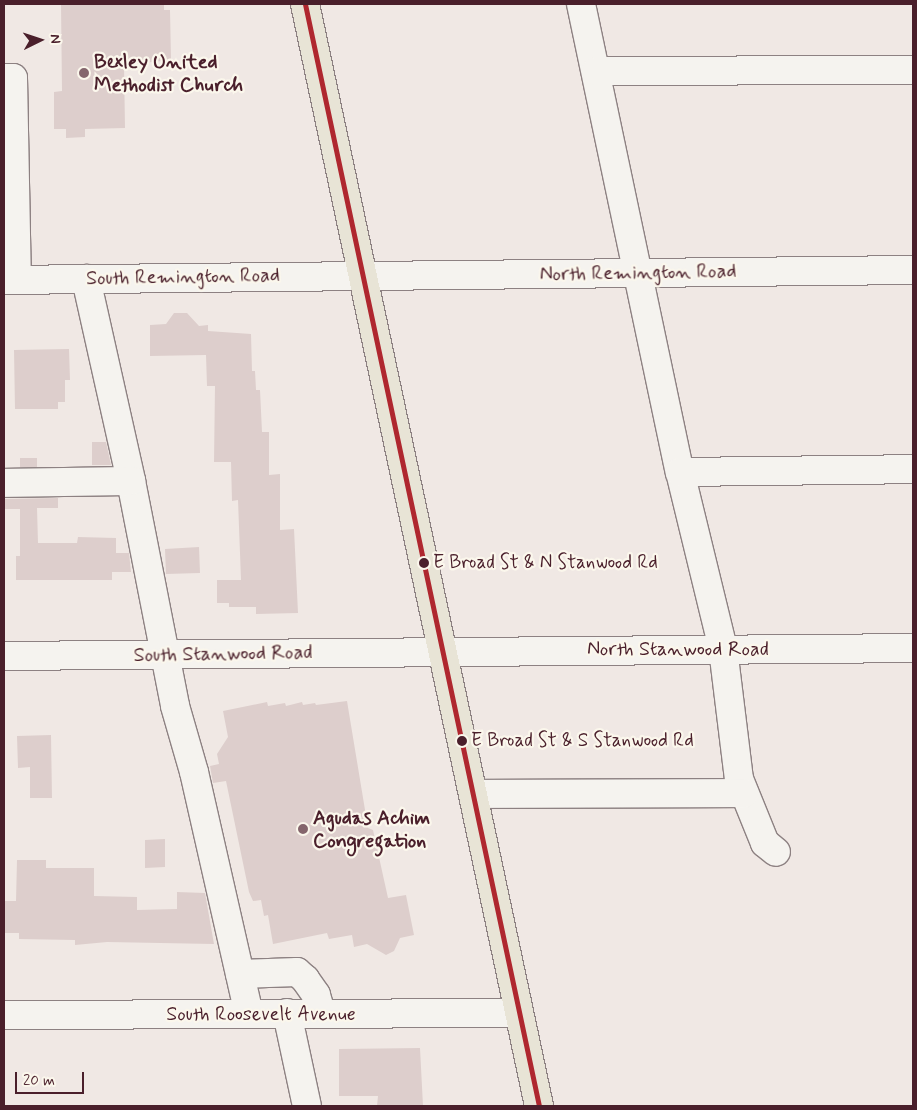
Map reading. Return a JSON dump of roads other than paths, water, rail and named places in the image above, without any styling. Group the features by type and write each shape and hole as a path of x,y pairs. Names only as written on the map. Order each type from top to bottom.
{"main road":[{"path":"305,4 539,1106"}],"street":[{"path":"581,4 680,472 723,649 738,778 765,843 776,852"},
{"path":"596,71 913,70"},
{"path":"4,78 12,78 11,280"},
{"name":"North Remington Road","path":"363,276 913,270"},
{"name":"South Remington Road","path":"11,280 363,276"},
{"path":"86,279 132,482 165,655 248,1014"},
{"path":"680,472 913,469"},
{"path":"4,483 132,482"},
{"name":"North Stanwood Road","path":"443,650 913,648"},
{"name":"South Stanwood Road","path":"4,656 443,650"},
{"path":"473,794 744,793"},
{"path":"240,974 297,972 306,979 316,995 321,1014"},
{"path":"287,1013 307,1106"},
{"name":"South Roosevelt Avenue","path":"4,1014 519,1013"}],"place":[{"name":"Bexley United Methodist Church","path":"84,73"},
{"name":"E Broad St & N Stanwood Rd","path":"424,563"},
{"name":"E Broad St & S Stanwood Rd","path":"462,741"},
{"name":"Agudas Achim Congregation","path":"303,829"}]}
